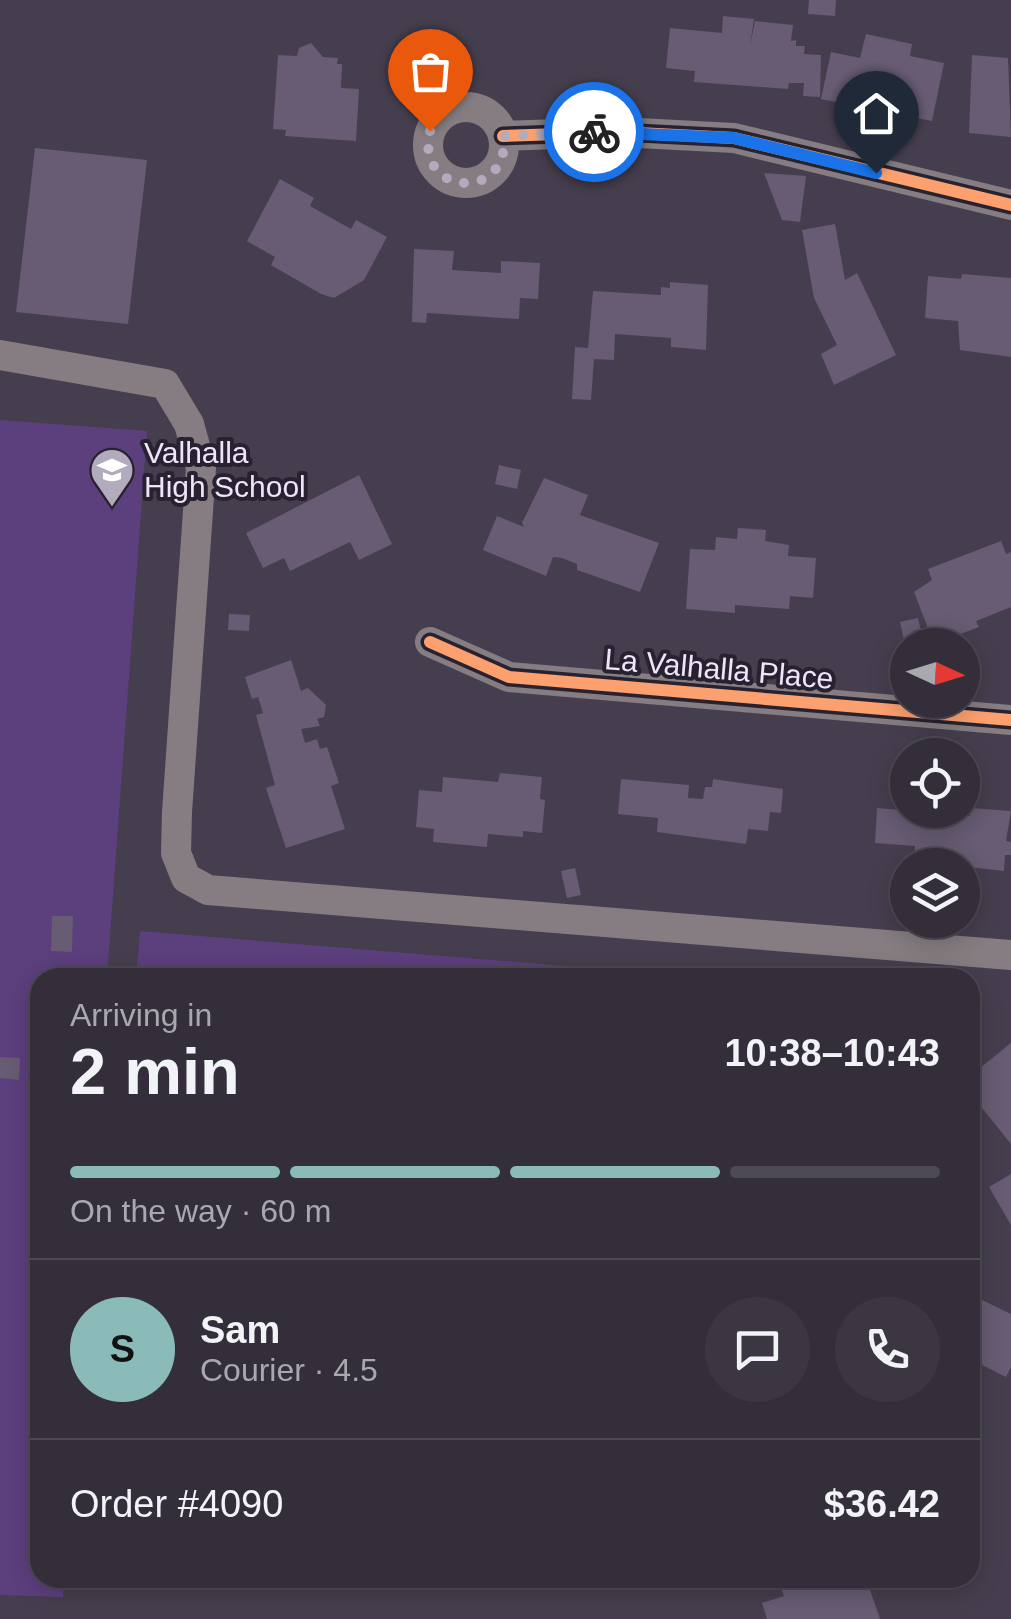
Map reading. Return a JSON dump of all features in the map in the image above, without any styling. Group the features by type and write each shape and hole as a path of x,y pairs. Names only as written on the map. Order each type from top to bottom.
{"street":[{"path":"504,136 618,132 734,138 1011,206"},
{"path":"0,356 166,384 189,424 201,468 177,812 176,853 186,878 208,890 1011,955"},
{"name":"La Valhalla Place","path":"430,642 509,677 1011,720"}],"shaded area":[{"path":"0,420 147,431 108,968 30,968 30,1588 63,1588 63,1597 0,1595"},
{"path":"140,931 589,968 137,968"}],"building":[{"path":"809,0 836,0 835,16 808,14"},
{"path":"723,16 754,19 750,46 755,21 793,25 791,41 796,40 796,46 805,46 804,54 821,55 820,97 803,96 804,83 789,83 788,89 694,82 695,71 666,68 670,28 722,33"},
{"path":"866,34 912,44 910,56 944,63 932,121 821,99 831,52 860,58"},
{"path":"311,43 323,57 338,58 337,64 342,64 341,88 359,89 356,141 285,136 286,130 273,129 278,55 297,56 299,48"},
{"path":"463,44 465,83 405,88 403,48"},
{"path":"972,55 1008,58 1011,137 969,133"},
{"path":"35,148 147,160 128,324 16,312"},
{"path":"764,173 806,176 800,222 782,220"},
{"path":"280,179 314,198 310,206 351,229 356,220 387,237 364,280 334,298 321,294 271,265 275,257 247,241"},
{"path":"835,224 845,280 857,273 896,355 834,385 821,354 837,345 814,298 802,230"},
{"path":"414,249 454,251 452,270 501,273 501,261 540,263 538,299 520,298 519,319 427,313 426,323 412,322"},
{"path":"962,274 1011,278 1011,357 960,350 958,321 925,318 928,276 961,279"},
{"path":"670,282 708,285 706,350 671,347 671,338 615,334 614,360 594,359 591,400 572,399 575,347 588,348 593,291 661,295 661,287 670,288"},
{"path":"499,465 521,470 517,489 495,484"},
{"path":"359,475 392,544 359,560 350,542 290,571 284,558 263,568 246,533"},
{"path":"544,478 588,495 580,515 659,543 640,592 577,570 577,564 562,558 553,557 546,576 483,550 497,516 524,527 522,523"},
{"path":"738,528 766,530 765,541 789,545 788,556 816,558 813,598 790,596 789,609 735,605 735,613 686,609 690,549 715,550 716,537 737,539"},
{"path":"1001,541 1006,554 1011,552 1011,607 976,621 976,628 928,628 914,592 932,580 928,569"},
{"path":"229,614 250,615 249,631 228,630"},
{"path":"918,618 920,628 901,628 900,622"},
{"path":"291,660 301,691 308,688 326,705 324,717 317,719 320,726 301,729 305,743 317,739 320,749 327,747 339,783 331,786 345,829 286,848 266,788 275,785 256,715 263,713 258,697 252,699 245,677"},
{"path":"500,773 542,777 542,833 523,831 523,837 488,834 487,847 433,842 434,829 416,827 419,790 442,792 443,777 498,782"},
{"path":"621,779 689,785 688,798 703,799 705,787 712,787 713,779 783,789 781,813 770,812 768,831 748,829 746,844 657,832 658,818 618,814"},
{"path":"877,808 890,809 890,828 980,828 980,809 1011,811 1006,841 1011,842 1011,855 1005,855 1004,871 980,868 980,848 915,848 875,843"},
{"path":"575,868 581,895 567,898 561,871"},
{"path":"52,916 73,916 72,952 51,951"},
{"path":"1011,1043 1011,1144 980,1105 980,1068"},
{"path":"0,1057 20,1058 19,1080 0,1078"},
{"path":"1011,1174 1011,1225 989,1187"},
{"path":"980,1299 1011,1314 1011,1367 1006,1377 980,1364"},
{"path":"781,1588 869,1588 880,1619 767,1619 762,1603 784,1596"}],"cycle path":[{"path":"503,136 619,132 734,138 1011,205"},
{"path":"430,642 509,677 1011,720"}],"way so far":[{"path":"430,131 428,155 433,166 441,175 463,184 475,183 496,170 502,160 504,136 594,132"}],"place":[{"name":"Valhalla High School","path":"112,508"}],"route":[{"path":"594,132 734,138 876,173"}]}
